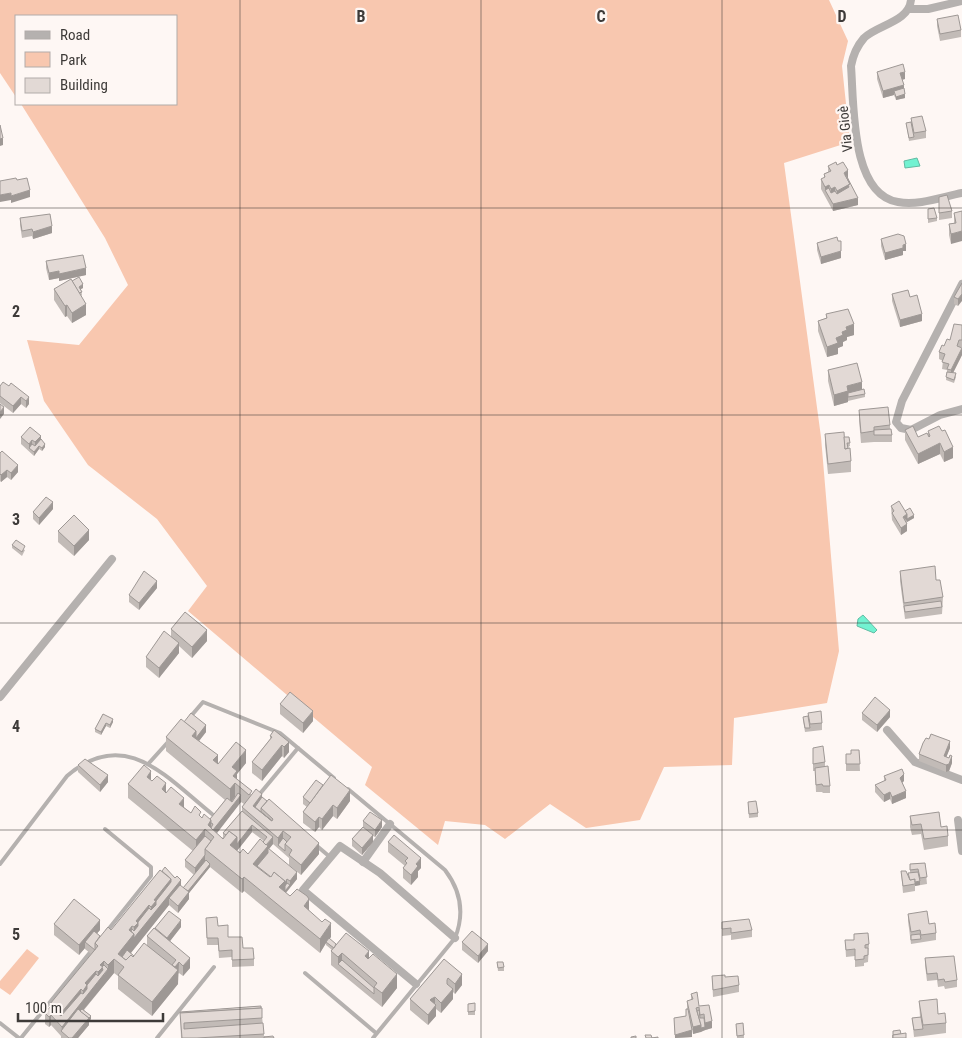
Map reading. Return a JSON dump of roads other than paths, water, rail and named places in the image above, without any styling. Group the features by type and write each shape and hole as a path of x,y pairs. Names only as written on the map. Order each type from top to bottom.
{"street":[{"path":"911,0 909,9 928,9 962,1"},
{"name":"Via Gioè","path":"909,9 866,36 854,55 851,66 861,160 874,188 884,197 896,202 908,204 962,193"},
{"path":"962,284 902,401 896,422 900,428 911,430 940,415 962,409"},
{"path":"0,697 112,559"},
{"path":"887,730 915,762 962,780"},
{"path":"958,820 962,851"},
{"path":"364,862 390,824"},
{"path":"416,984 303,890 330,857 340,846 380,873 455,938"}],"lane":[{"path":"185,722 204,702 280,733 336,780"},
{"path":"149,763 173,736"},
{"path":"265,802 258,796 298,748"},
{"path":"0,864 68,776 81,764 98,756 118,754 149,763 212,814"},
{"path":"344,786 445,870 455,883 460,897 460,925 455,938 372,1038"},
{"path":"102,938 151,876 151,867 105,829"},
{"path":"316,845 330,857"},
{"path":"0,1023 20,1038 96,946"},
{"path":"157,1038 214,967"},
{"path":"305,973 376,1033"}]}
